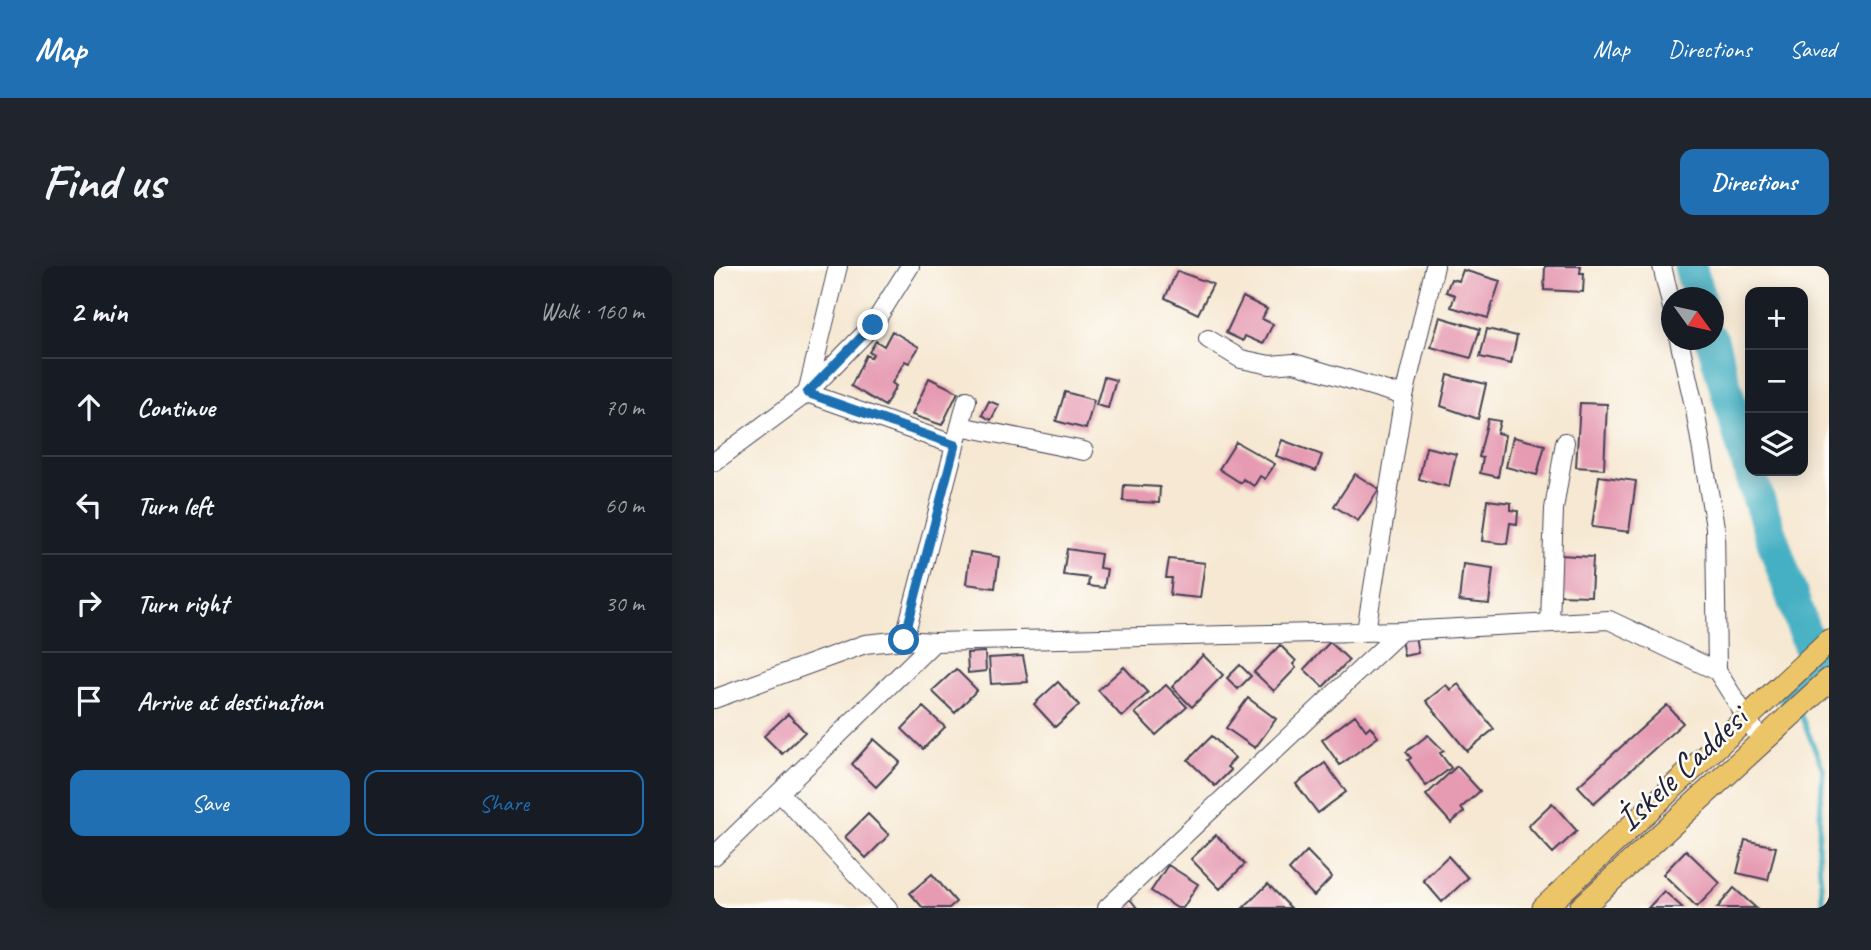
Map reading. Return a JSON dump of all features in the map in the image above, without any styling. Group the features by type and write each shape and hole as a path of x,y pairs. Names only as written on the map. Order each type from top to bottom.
{"main road":[{"path":"1544,908 1828,642"},
{"name":"İskele Caddesi","path":"1581,908 1822,686"}],"street":[{"path":"807,393 838,266"},
{"path":"714,462 807,393 873,325 910,266"},
{"path":"1366,631 1404,396 1435,266"},
{"path":"1662,266 1666,287"},
{"path":"1208,339 1241,359 1270,365 1294,362 1404,396"},
{"path":"1681,350 1695,410 1715,527 1717,671 1745,718 1765,739"},
{"path":"807,393 955,445"},
{"path":"904,640 967,400"},
{"path":"960,426 1084,451"},
{"path":"1550,622 1554,509 1565,442"},
{"path":"714,699 865,644 904,640 934,642 1401,631 1609,620 1717,671"},
{"path":"1107,908 1401,631"},
{"path":"714,856 781,794 934,642"},
{"path":"781,794 888,908"}],"building":[{"path":"1545,266 1581,266 1580,273 1584,273 1583,292 1544,290"},
{"path":"1463,270 1500,281 1488,318 1451,307 1455,295 1446,292 1451,279 1459,281"},
{"path":"1177,271 1213,284 1198,314 1165,298"},
{"path":"1243,297 1267,309 1262,319 1273,324 1263,344 1245,336 1243,341 1226,333"},
{"path":"1440,317 1480,329 1471,358 1431,347"},
{"path":"1487,329 1517,336 1511,364 1480,357"},
{"path":"892,331 919,347 909,363 905,361 892,383 896,386 885,406 851,386 866,355 871,358 873,354 869,352 876,341 884,346"},
{"path":"1448,375 1486,384 1478,419 1441,406"},
{"path":"1104,377 1116,380 1108,408 1096,405"},
{"path":"929,378 958,392 942,425 912,415"},
{"path":"1065,392 1094,400 1086,429 1056,421"},
{"path":"989,401 999,405 991,420 982,415"},
{"path":"1580,403 1607,404 1604,469 1576,467"},
{"path":"1488,419 1500,421 1497,433 1505,435 1498,477 1480,473 1483,458 1479,457"},
{"path":"1513,437 1545,445 1537,475 1506,467"},
{"path":"1282,440 1322,455 1316,471 1276,456"},
{"path":"1236,442 1275,464 1265,479 1260,476 1254,486 1243,479 1241,483 1219,469"},
{"path":"1426,447 1456,454 1449,487 1419,479"},
{"path":"1355,474 1379,489 1358,521 1334,506"},
{"path":"1599,476 1636,481 1629,532 1592,527"},
{"path":"1124,485 1160,487 1159,503 1123,501"},
{"path":"1487,500 1511,503 1511,510 1518,511 1517,524 1510,523 1507,544 1482,541"},
{"path":"1067,549 1101,554 1099,568 1107,569 1104,588 1088,586 1089,578 1063,575"},
{"path":"970,552 999,557 995,588 966,584"},
{"path":"1560,555 1593,557 1591,596 1558,595"},
{"path":"1169,559 1205,563 1200,598 1170,595 1172,578 1166,578"},
{"path":"1463,564 1493,568 1489,604 1459,601"},
{"path":"1415,636 1418,653 1404,656 1401,639"},
{"path":"1330,642 1349,660 1323,687 1304,669"},
{"path":"1280,645 1296,661 1293,664 1296,668 1274,691 1254,672"},
{"path":"985,652 986,671 968,673 967,653"},
{"path":"1203,655 1223,675 1192,707 1172,687"},
{"path":"1023,656 1028,682 991,684 989,658"},
{"path":"1240,665 1251,676 1238,689 1227,678"},
{"path":"1124,667 1148,693 1122,717 1098,690"},
{"path":"956,669 977,690 955,713 932,691"},
{"path":"1058,682 1079,705 1055,727 1034,704"},
{"path":"1458,684 1494,729 1467,751 1426,701 1446,685 1451,690"},
{"path":"1166,685 1187,707 1156,735 1135,713"},
{"path":"1248,698 1276,719 1255,748 1226,728"},
{"path":"1667,705 1683,723 1594,803 1578,786"},
{"path":"923,707 945,727 923,749 902,729"},
{"path":"788,714 805,732 782,754 764,736"},
{"path":"1355,715 1366,730 1370,726 1378,737 1340,765 1322,740"},
{"path":"1428,735 1444,751 1440,753 1451,768 1426,786 1408,760 1411,758 1406,752"},
{"path":"1212,736 1235,758 1227,767 1231,770 1215,786 1188,760"},
{"path":"874,739 900,762 876,787 852,764"},
{"path":"1325,763 1346,792 1318,813 1296,784"},
{"path":"1457,766 1480,791 1461,808 1464,812 1451,823 1426,795"},
{"path":"1552,803 1577,831 1553,853 1528,826"},
{"path":"868,814 889,835 866,858 845,837"},
{"path":"1216,835 1245,864 1220,889 1191,859"},
{"path":"1745,840 1776,847 1768,880 1737,873"},
{"path":"1686,850 1720,883 1697,907 1663,874"},
{"path":"1307,851 1332,877 1314,896 1289,870"},
{"path":"1448,856 1468,878 1442,902 1423,880"},
{"path":"1168,865 1198,884 1183,908 1177,908 1151,891"},
{"path":"932,874 956,902 949,908 923,908 910,893"},
{"path":"1268,884 1291,908 1243,908"},
{"path":"1734,888 1756,908 1717,908"},
{"path":"1664,891 1683,908 1648,908"},
{"path":"1130,899 1137,908 1119,908"}],"waterway":[{"path":"1690,266 1696,287"},
{"path":"1715,350 1754,486 1816,666 1794,697"},
{"path":"1800,713 1823,769 1818,848 1823,908"}],"route":[{"path":"873,325 807,393 955,445 904,640"}]}
